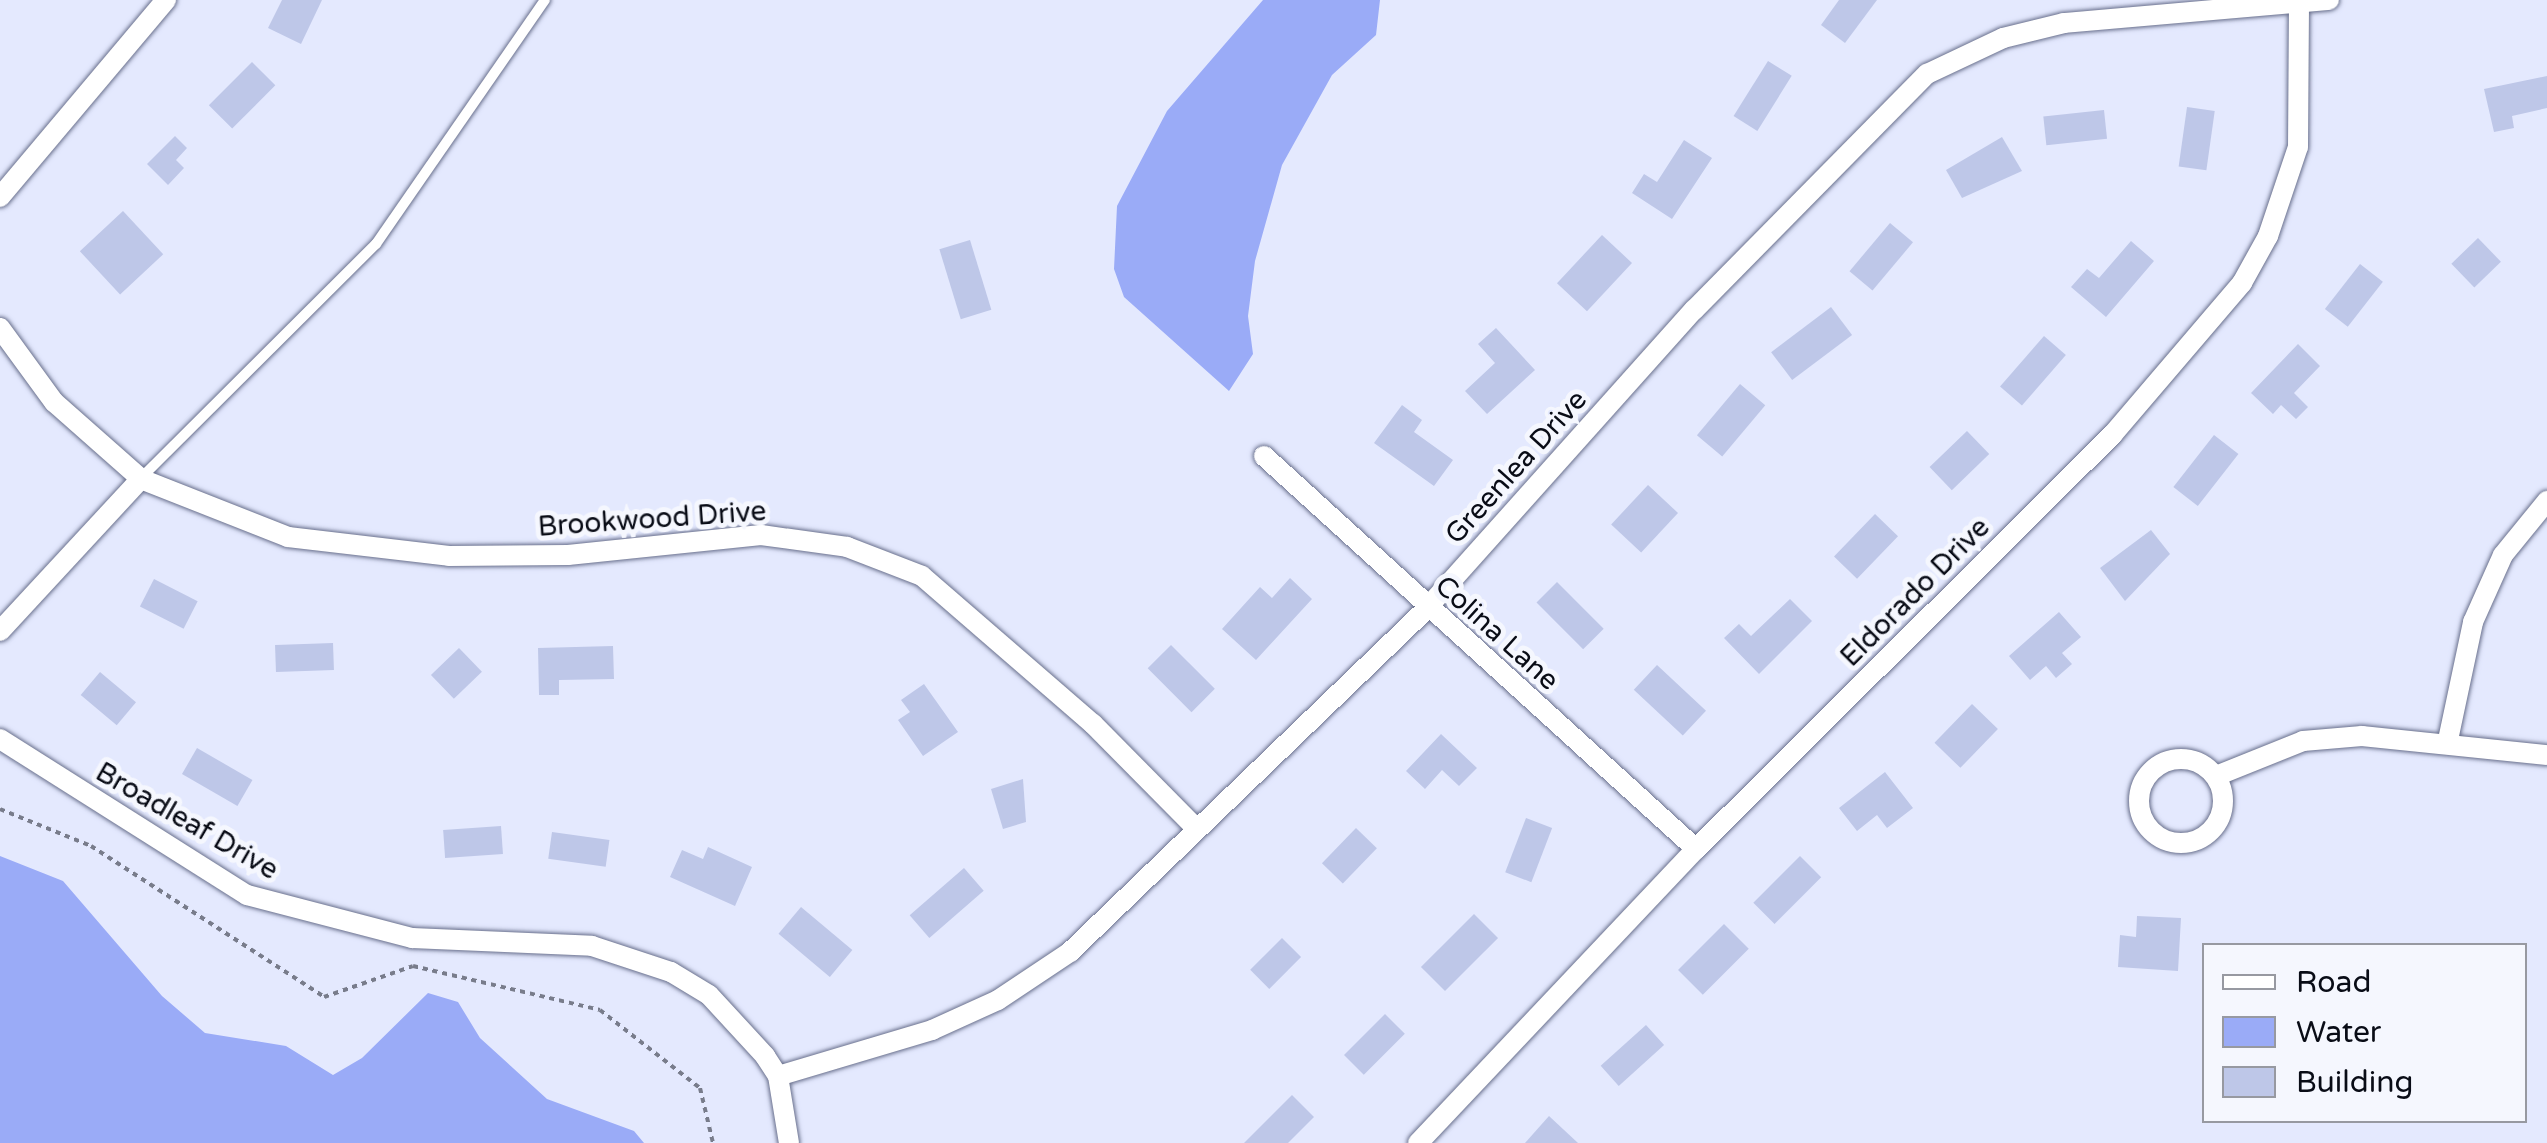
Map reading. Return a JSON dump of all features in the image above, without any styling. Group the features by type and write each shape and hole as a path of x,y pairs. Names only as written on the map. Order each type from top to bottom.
{"street":[{"path":"0,197 166,0"},
{"name":"Greenlea Drive","path":"778,1076 932,1030 998,1000 1070,952 1194,827 1428,607 1708,296 1927,74 2003,38 2064,23 2329,0"},
{"name":"Eldorado Drive","path":"1418,1143 1696,849 2113,434 2242,283 2268,236 2298,148 2300,4"},
{"name":"Brookwood Drive","path":"0,328 54,402 141,479 288,537 338,546 568,554 761,535 866,554 922,576 968,613 1194,827"},
{"name":"Colina Lane","path":"1264,456 1696,849"},
{"path":"0,631 141,479"},
{"path":"2448,740 2473,622 2503,556 2547,500"},
{"name":"Broadleaf Drive","path":"0,739 247,896 412,938 539,940 632,954 709,994 778,1076"},
{"path":"2216,776 2221,815 2205,836 2180,844 2146,826 2138,800 2156,766 2182,758 2216,776 2303,741 2448,740 2547,756"},
{"path":"778,1076 789,1143"}],"lane":[{"path":"141,479 417,196 544,0"}],"path":[{"path":"0,809 91,846 324,996 412,966 600,1010 700,1088 714,1143"}],"water":[{"path":"1263,0 1380,0 1376,35 1332,75 1282,165 1255,261 1248,316 1253,354 1229,391 1124,297 1114,269 1117,206 1167,111"},
{"path":"0,856 63,881 162,996 205,1033 286,1046 333,1075 362,1058 428,993 458,1002 480,1038 547,1099 634,1131 644,1143 0,1143"}],"building":[{"path":"282,0 322,0 301,44 268,28"},
{"path":"1839,0 1877,0 1845,43 1821,25"},
{"path":"1768,61 1792,76 1757,131 1734,116"},
{"path":"252,62 275,85 232,128 209,105"},
{"path":"2547,76 2547,108 2512,116 2514,128 2494,132 2484,89"},
{"path":"2187,107 2215,111 2206,170 2179,166"},
{"path":"2104,110 2107,139 2046,145 2043,116"},
{"path":"175,136 187,148 176,160 184,168 168,185 147,164"},
{"path":"2002,137 2022,171 1962,198 1946,170"},
{"path":"1684,140 1712,158 1672,219 1632,193 1644,174 1657,182"},
{"path":"123,211 163,254 120,294 80,251"},
{"path":"1890,223 1913,242 1872,291 1850,271"},
{"path":"1602,235 1632,263 1587,311 1557,283"},
{"path":"2478,238 2501,262 2474,287 2451,264"},
{"path":"970,240 991,310 961,319 939,249"},
{"path":"2131,241 2154,261 2106,317 2071,287 2087,269 2099,278"},
{"path":"2360,264 2383,282 2348,327 2325,309"},
{"path":"1831,307 1852,335 1792,380 1771,352"},
{"path":"1496,328 1535,370 1487,414 1465,391 1495,363 1478,344"},
{"path":"2044,336 2066,355 2022,406 2000,387"},
{"path":"2298,344 2320,366 2294,393 2308,407 2296,419 2281,405 2273,414 2251,393"},
{"path":"1740,384 1765,405 1722,457 1697,435"},
{"path":"1402,405 1422,420 1414,432 1453,460 1434,486 1374,443"},
{"path":"1967,431 1989,454 1952,490 1930,467"},
{"path":"2214,435 2238,454 2198,506 2173,487"},
{"path":"1648,485 1678,513 1641,552 1611,524"},
{"path":"1875,514 1898,536 1857,579 1834,556"},
{"path":"2151,530 2170,554 2125,601 2100,568"},
{"path":"1290,578 1312,599 1256,660 1222,629 1260,587 1272,598"},
{"path":"154,579 198,601 184,629 140,607"},
{"path":"1557,582 1604,629 1583,649 1536,603"},
{"path":"1790,599 1812,621 1759,674 1724,638 1739,624 1751,636"},
{"path":"2059,612 2081,637 2062,653 2072,664 2056,678 2046,666 2030,680 2009,656"},
{"path":"333,643 334,670 276,672 275,645"},
{"path":"1171,645 1215,689 1192,712 1148,668"},
{"path":"613,646 614,679 559,680 559,695 539,695 538,648"},
{"path":"459,648 482,672 454,699 431,675"},
{"path":"1657,665 1706,711 1683,736 1634,690"},
{"path":"100,672 136,702 117,725 81,695"},
{"path":"924,684 958,732 923,756 898,720 910,712 901,700"},
{"path":"1972,704 1998,729 1960,768 1934,743"},
{"path":"1441,734 1477,768 1459,786 1442,770 1425,789 1406,771"},
{"path":"197,748 252,780 237,806 182,774"},
{"path":"1885,772 1913,808 1887,828 1877,815 1857,831 1839,808"},
{"path":"1023,779 1026,822 1003,829 991,789"},
{"path":"1526,818 1552,828 1531,882 1505,872"},
{"path":"501,826 503,854 445,858 443,830"},
{"path":"1356,828 1377,848 1343,883 1322,863"},
{"path":"552,832 609,840 606,867 548,859"},
{"path":"708,847 752,867 735,906 670,877 682,850 703,859"},
{"path":"1800,856 1821,877 1775,924 1753,903"},
{"path":"964,868 984,891 929,938 910,915"},
{"path":"801,907 852,950 830,977 779,934"},
{"path":"1474,914 1498,938 1445,991 1421,967"},
{"path":"2137,916 2181,918 2178,971 2118,967 2120,935 2136,937"},
{"path":"1724,924 1749,949 1703,995 1678,970"},
{"path":"1282,938 1301,957 1269,989 1250,970"},
{"path":"1385,1014 1405,1034 1364,1075 1344,1055"},
{"path":"1646,1025 1664,1045 1619,1086 1601,1066"},
{"path":"1292,1095 1314,1117 1288,1143 1244,1143"},
{"path":"1549,1116 1578,1143 1525,1143"}]}
